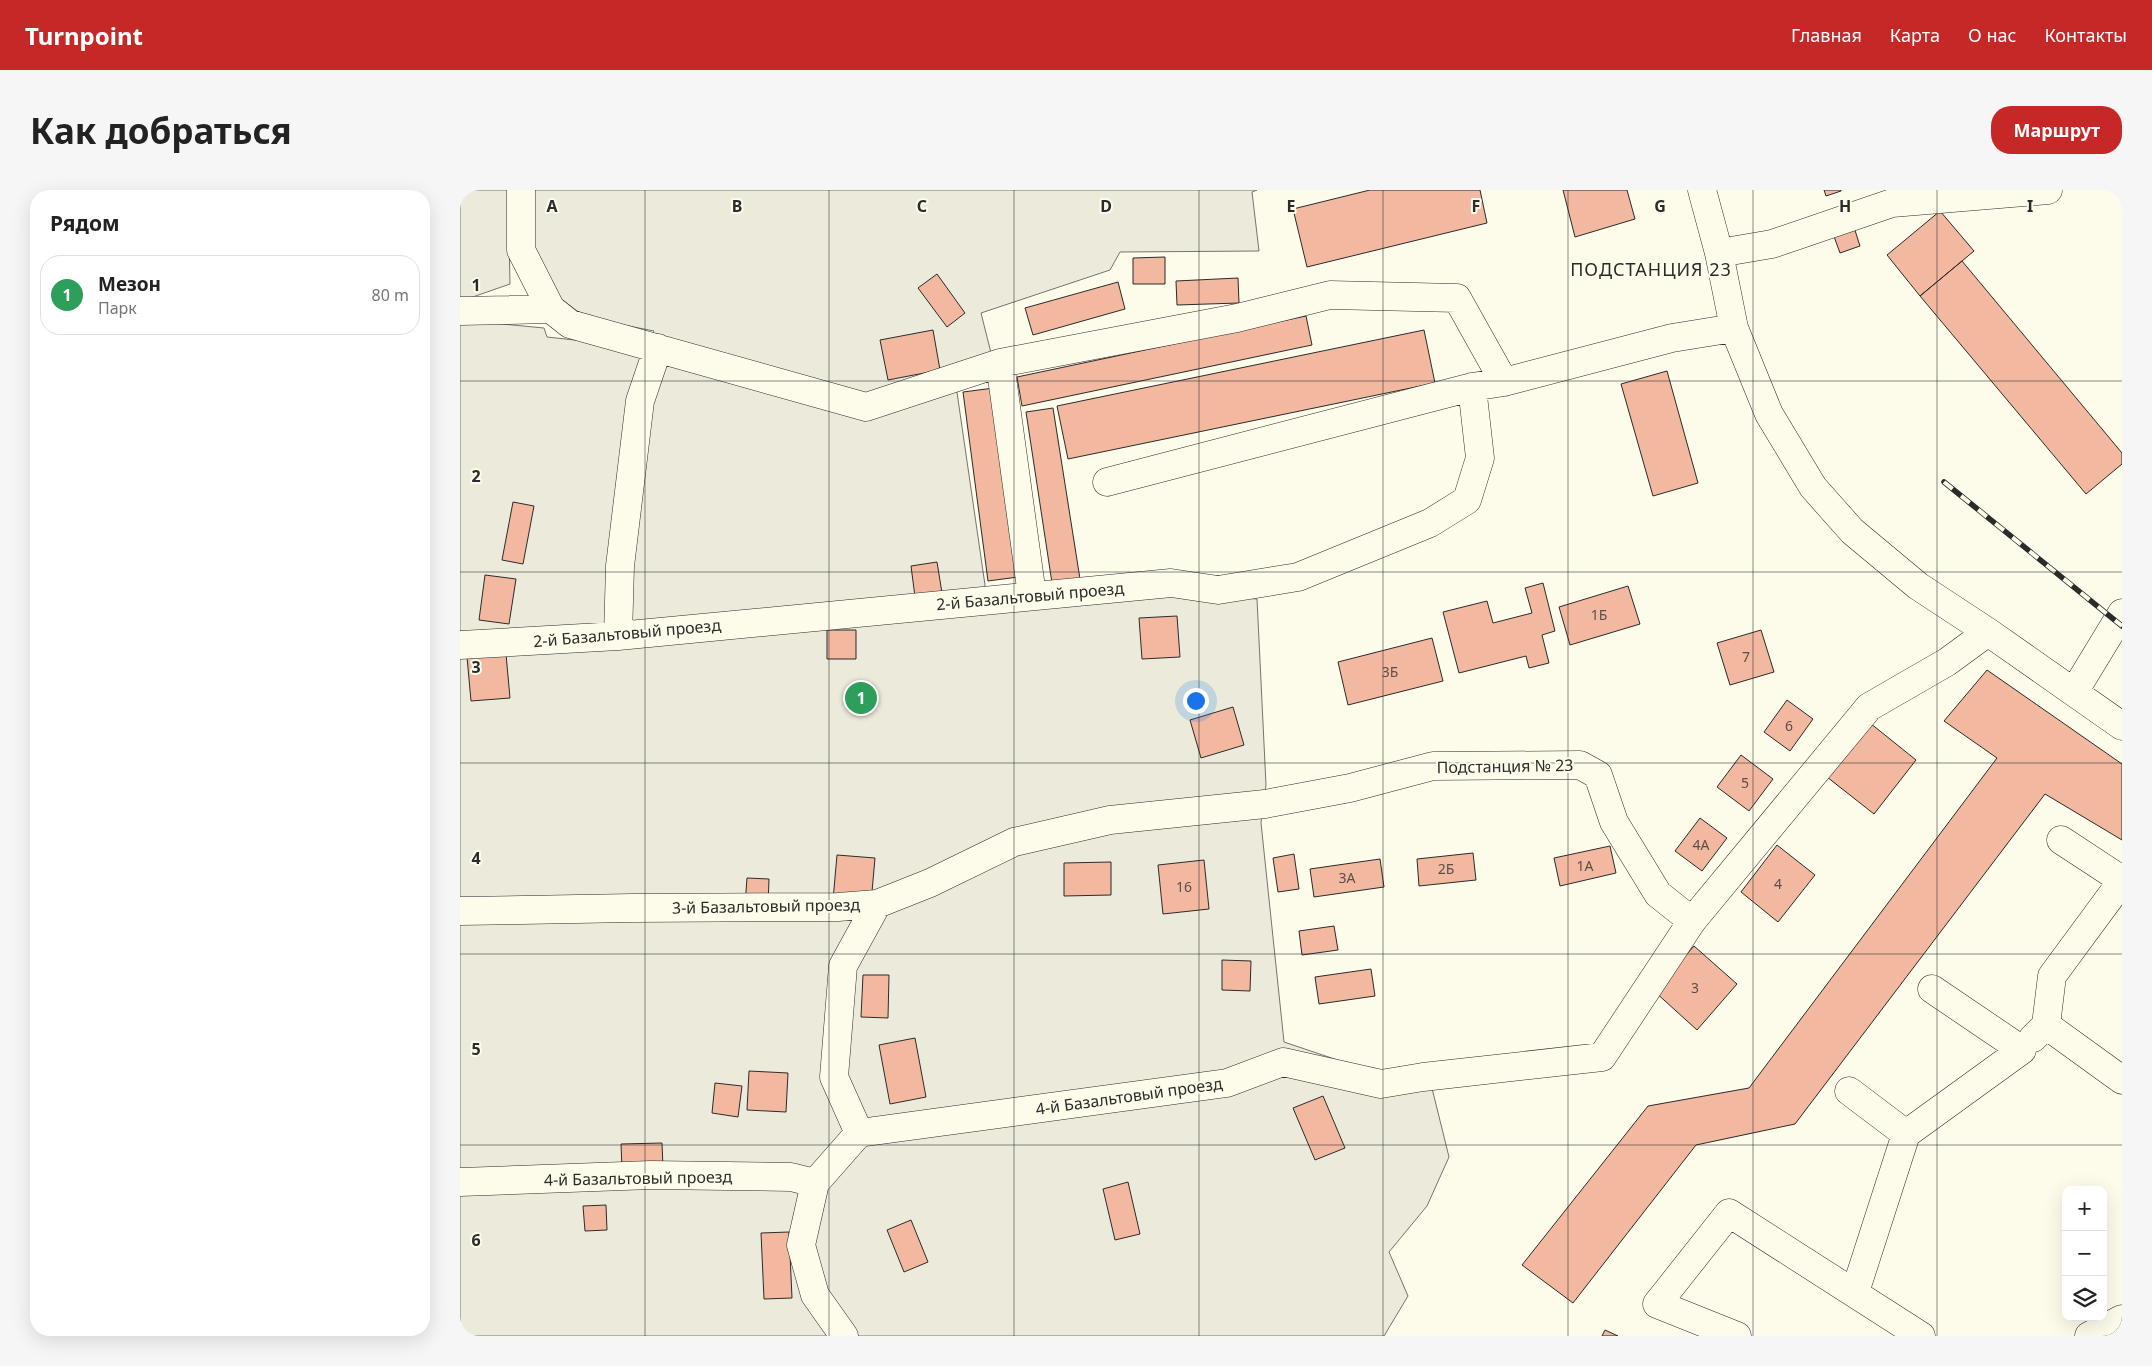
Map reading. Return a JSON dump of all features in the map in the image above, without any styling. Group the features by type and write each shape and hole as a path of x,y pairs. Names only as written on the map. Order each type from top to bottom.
{"street":[{"path":"521,190 521,250 551,309 570,324 866,407 1000,363 1237,318 1330,295 1456,298 1504,382"},
{"path":"1702,190 1719,253 1734,328 1769,414 1813,487 1852,531 1918,586 1988,632 2122,726"},
{"path":"1719,253 1772,244 1890,196 2048,190"},
{"path":"460,311 551,309"},
{"path":"1107,482 1472,386 1504,382 1672,338 1734,328"},
{"path":"618,636 620,566 640,401 658,348"},
{"path":"1000,363 1032,595"},
{"name":"2-й Базальтовый проезд","path":"460,645 618,636 1171,583 1218,590 1298,577 1430,523 1467,500 1480,458 1472,386"},
{"path":"2074,692 2122,613"},
{"path":"1692,921 1869,707 1947,662 1988,632"},
{"name":"Подстанция № 23","path":"1266,804 1350,788 1433,766 1580,765 1598,775 1614,822 1658,894 1692,921"},
{"name":"3-й Базальтовый проезд","path":"460,911 641,908 838,908 877,904 930,883 1014,842 1110,820 1266,804"},
{"path":"1855,1292 1906,1134 2022,1050 2046,1025 2052,976 2122,881 2061,840"},
{"path":"844,1336 815,1295 801,1245 815,1183 859,1134 834,1077 843,966 877,904"},
{"name":"4-й Базальтовый проезд","path":"859,1134 1226,1083 1283,1062 1381,1084 1424,1077 1602,1057 1692,921"},
{"path":"1932,989 2022,1050"},
{"path":"2046,1025 2122,1080"},
{"path":"1849,1091 1906,1134"},
{"name":"4-й Базальтовый проезд","path":"460,1182 651,1176 791,1177 815,1183"},
{"path":"1737,1336 1657,1304 1729,1213 1921,1336"},
{"path":"2089,1336 2122,1320"}],"shaded area":[{"path":"460,190 508,190 510,284 467,299 460,299"},
{"path":"532,190 1257,190 1252,192 1259,251 1120,252 1110,270 981,313 992,357 953,365 985,585 982,611 1169,593 1257,599 1266,785 1261,823 1284,1042 1373,1072 1427,1068 1449,1157 1427,1206 1389,1252 1408,1296 1384,1336 460,1336 460,320 544,328 547,337 639,347 654,331 599,320 577,311 551,291 529,252"}],"building":[{"path":"1370,190 1480,190 1487,223 1307,267 1293,209"},
{"path":"1563,190 1627,190 1635,219 1575,237"},
{"path":"1824,190 1841,190 1841,191 1826,196"},
{"path":"1940,211 1974,251 1920,296 1887,255"},
{"path":"1853,224 1860,246 1840,253 1832,231"},
{"path":"1165,257 1165,284 1133,284 1133,258"},
{"path":"1962,261 2122,453 2122,464 2086,494 1920,296"},
{"path":"937,274 965,313 947,327 918,288"},
{"path":"1238,278 1239,303 1177,305 1176,281"},
{"path":"1118,282 1125,309 1033,335 1025,308"},
{"path":"1306,316 1312,345 1022,406 1017,377"},
{"path":"933,330 940,370 888,380 880,340"},
{"path":"1424,330 1435,383 1068,459 1057,406"},
{"path":"1667,371 1698,483 1653,496 1621,384"},
{"path":"994,388 1018,577 988,581 963,392"},
{"path":"1053,408 1080,579 1052,583 1026,412"},
{"path":"513,502 534,506 523,564 502,560"},
{"path":"937,562 942,593 915,597 911,566"},
{"path":"485,575 516,579 509,624 479,620"},
{"path":"1543,583 1555,631 1542,635 1549,663 1529,668 1526,656 1459,673 1443,612 1487,601 1493,623 1532,613 1525,588"},
{"path":"1628,586 1640,624 1570,645 1559,607"},
{"path":"1177,616 1180,657 1142,659 1139,618"},
{"path":"827,630 856,630 856,659 827,659"},
{"path":"1761,630 1774,672 1730,685 1717,643"},
{"path":"1432,638 1443,681 1348,705 1338,662"},
{"path":"506,654 510,698 471,701 467,657"},
{"path":"1987,670 2122,764 2122,840 2045,794 1795,1124 1696,1145 1573,1303 1522,1265 1648,1106 1749,1088 1997,758 1944,721"},
{"path":"1787,700 1813,719 1790,751 1764,732"},
{"path":"1233,707 1244,745 1201,758 1190,720"},
{"path":"1870,723 1916,760 1874,814 1827,777"},
{"path":"1741,755 1773,779 1749,811 1717,787"},
{"path":"1700,818 1727,838 1702,871 1675,851"},
{"path":"1777,845 1815,875 1778,922 1741,892"},
{"path":"1610,846 1616,873 1560,886 1554,858"},
{"path":"1473,853 1476,880 1419,886 1417,859"},
{"path":"1294,854 1299,889 1278,892 1273,858"},
{"path":"837,855 875,858 871,903 833,900"},
{"path":"1380,859 1384,887 1314,897 1310,869"},
{"path":"1204,860 1209,909 1163,914 1158,865"},
{"path":"1111,862 1111,895 1064,896 1064,863"},
{"path":"747,878 769,879 768,906 745,905"},
{"path":"1334,926 1338,950 1302,955 1299,931"},
{"path":"1694,946 1737,984 1697,1030 1654,991"},
{"path":"1222,960 1251,961 1250,991 1222,990"},
{"path":"1371,969 1375,996 1319,1004 1315,977"},
{"path":"863,975 889,975 888,1018 861,1017"},
{"path":"915,1038 926,1097 890,1104 879,1045"},
{"path":"749,1071 788,1073 786,1112 747,1110"},
{"path":"715,1083 742,1086 738,1117 712,1113"},
{"path":"1323,1096 1345,1148 1315,1160 1293,1108"},
{"path":"662,1143 663,1167 622,1169 621,1144"},
{"path":"1128,1182 1140,1234 1115,1240 1103,1189"},
{"path":"606,1205 607,1230 585,1231 583,1206"},
{"path":"911,1220 928,1262 904,1272 887,1230"},
{"path":"789,1232 792,1298 764,1299 761,1233"},
{"path":"1605,1330 1618,1336 1602,1336"}],"railway":[{"path":"1944,482 2122,626"}],"place":[{"name":"Мезон","path":"861,698"}],"district":[{"name":"ПОДСТАНЦИЯ 23","path":"1651,270"}]}
